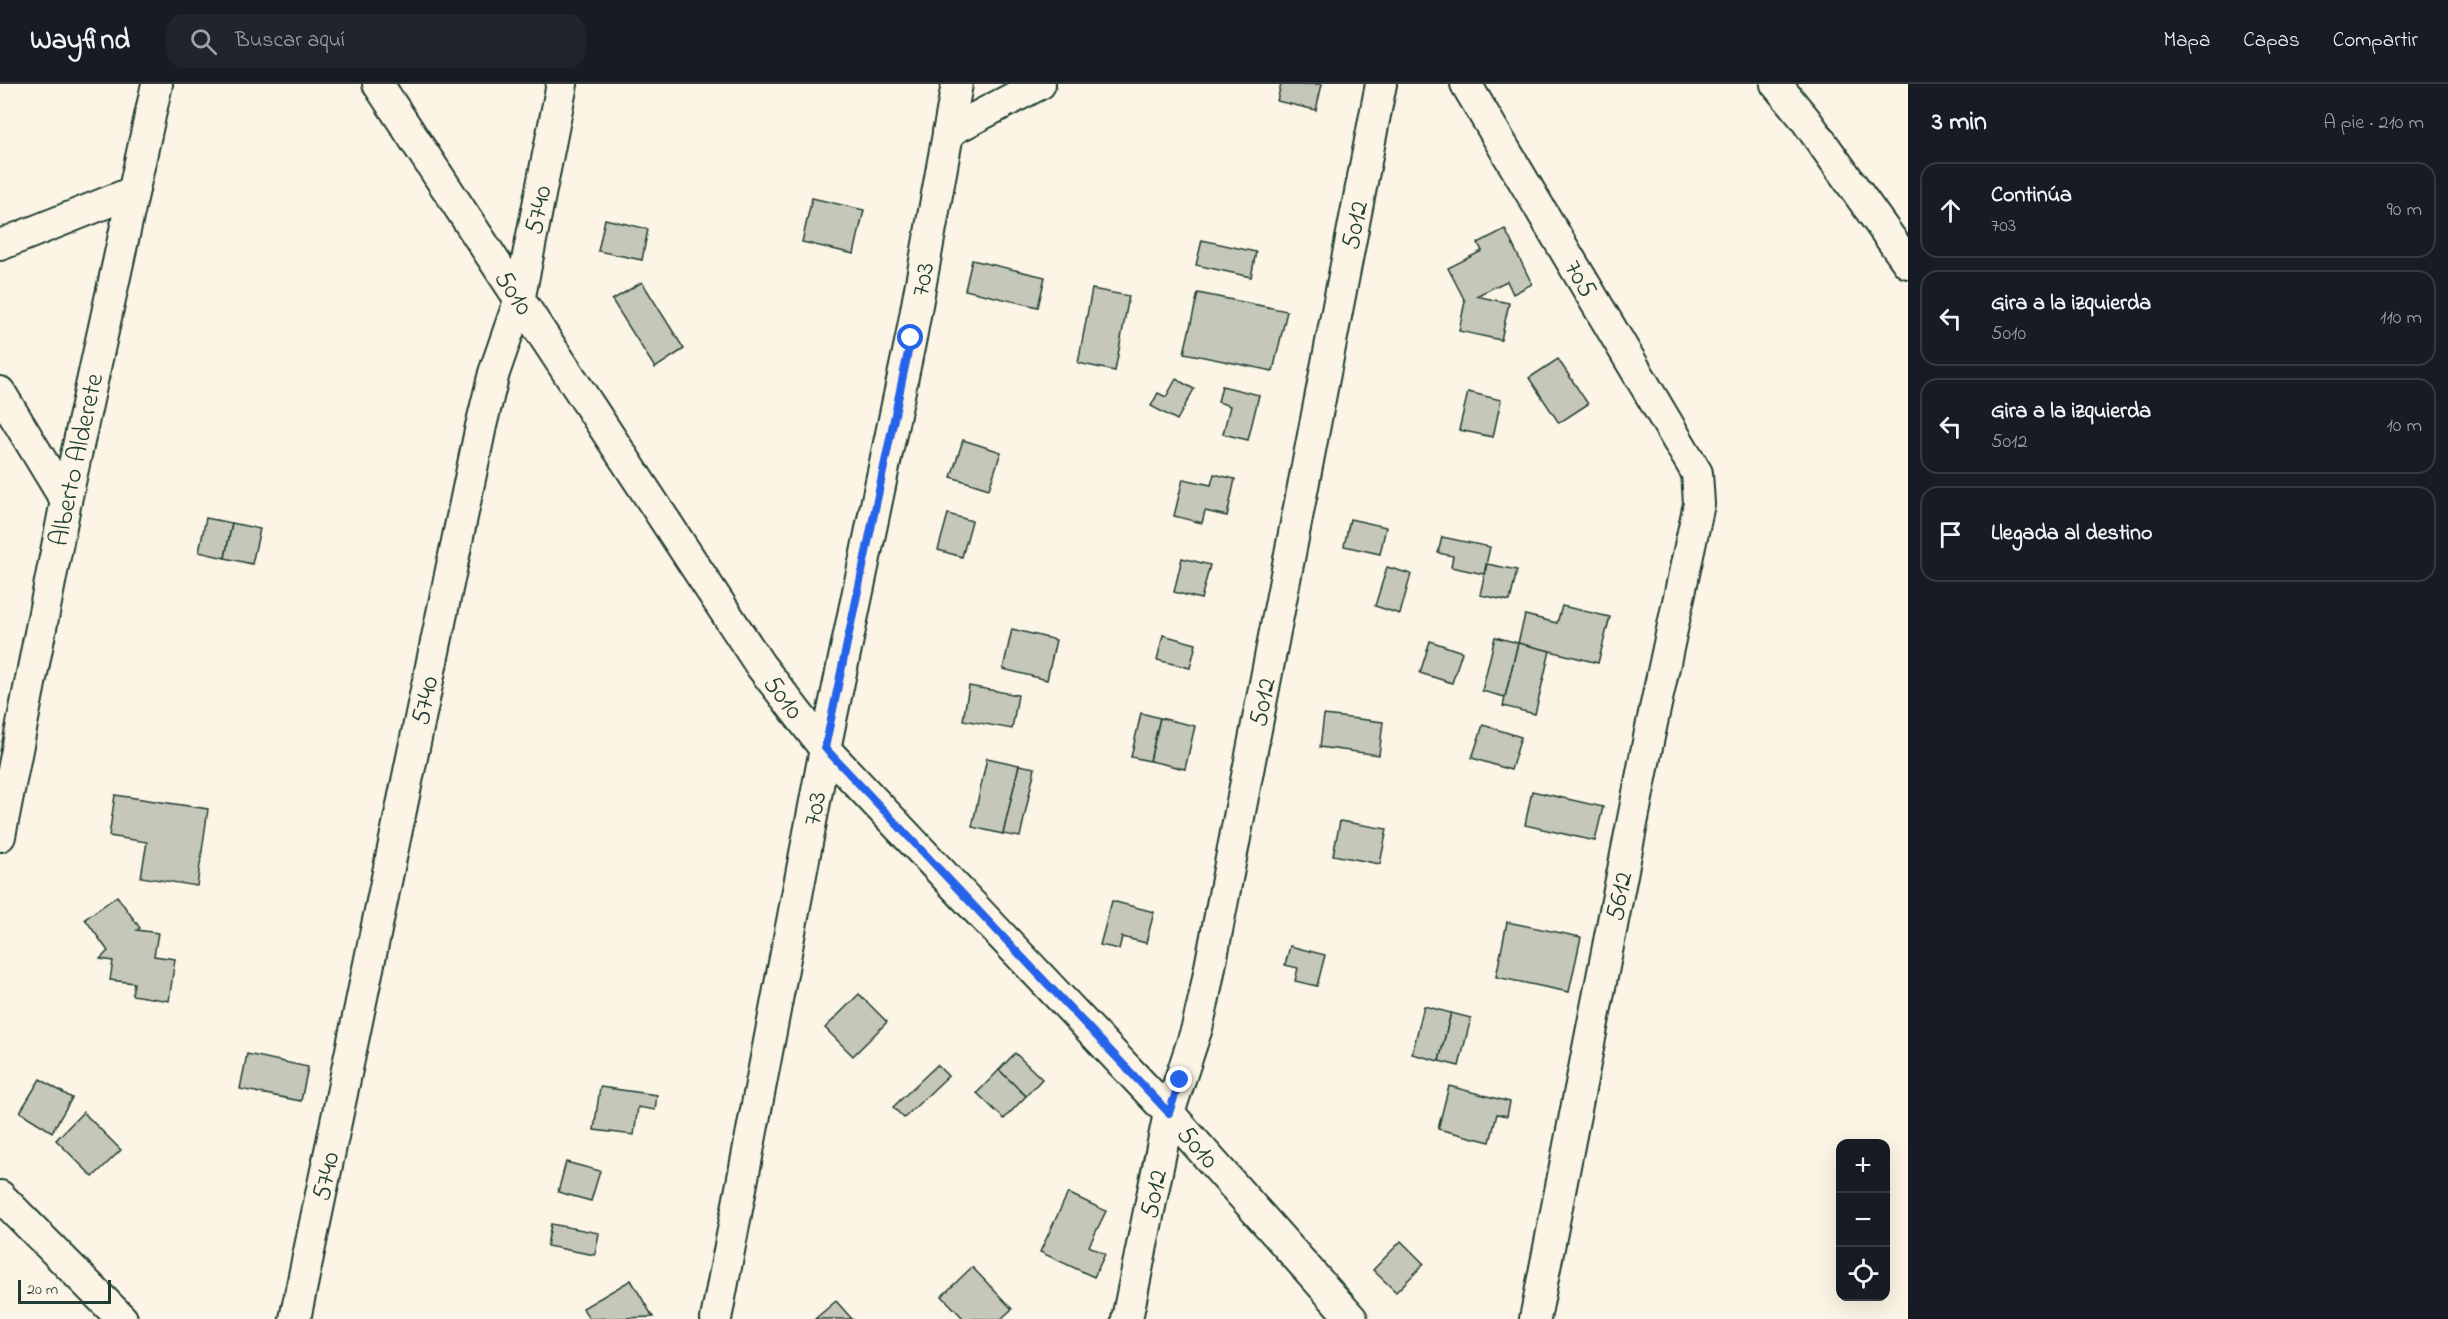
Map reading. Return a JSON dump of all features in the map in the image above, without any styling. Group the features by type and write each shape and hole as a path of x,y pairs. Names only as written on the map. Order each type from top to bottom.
{"street":[{"name":"Alberto Alderete","path":"0,836 66,501 157,84"},
{"name":"5010","path":"378,84 760,665 825,748 1169,1113 1352,1319"},
{"name":"5740","path":"295,1319 481,426 494,373 519,301 562,84"},
{"name":"703","path":"716,1319 825,748 911,338 957,84"},
{"path":"948,132 1040,84"},
{"name":"5012","path":"1127,1319 1169,1113 1197,1028 1381,84"},
{"name":"705","path":"1466,84 1697,473"},
{"path":"1776,84 1805,119 1908,263"},
{"path":"0,245 133,192"},
{"path":"0,392 66,501"},
{"name":"5612","path":"1536,1319 1649,737 1699,504 1697,473"},
{"path":"0,1196 122,1319"}],"building":[{"path":"1281,84 1322,84 1316,110 1277,101"},
{"path":"812,198 864,210 854,254 802,242"},
{"path":"605,219 648,229 642,260 598,251"},
{"path":"1505,229 1532,284 1513,294 1507,281 1476,296 1509,303 1501,340 1459,331 1465,301 1448,268 1482,251 1478,243"},
{"path":"1202,240 1256,252 1251,277 1196,265"},
{"path":"972,260 1045,277 1038,307 965,290"},
{"path":"642,282 684,349 655,368 612,300"},
{"path":"1092,289 1129,296 1115,371 1078,363"},
{"path":"1198,293 1287,311 1273,371 1184,353"},
{"path":"1558,359 1588,404 1559,423 1529,378"},
{"path":"1176,379 1194,389 1177,420 1151,406 1158,393 1166,397"},
{"path":"1222,386 1259,395 1248,440 1223,434 1230,406 1218,402"},
{"path":"1468,392 1501,400 1493,437 1459,430"},
{"path":"963,440 1001,452 989,489 951,477"},
{"path":"1214,474 1235,479 1227,516 1205,511 1202,523 1174,516 1183,479 1211,485"},
{"path":"948,514 972,521 962,557 938,550"},
{"path":"206,518 232,523 225,558 199,552"},
{"path":"1350,519 1386,527 1380,554 1344,546"},
{"path":"232,523 260,529 252,564 225,558"},
{"path":"1442,537 1490,547 1484,574 1451,567 1453,556 1438,553"},
{"path":"1182,558 1210,565 1201,599 1174,592"},
{"path":"1487,564 1517,570 1510,601 1480,595"},
{"path":"1387,567 1411,574 1400,614 1375,606"},
{"path":"1562,606 1610,617 1598,663 1518,643 1525,615 1557,623"},
{"path":"1012,629 1056,640 1047,680 1003,669"},
{"path":"1163,635 1196,644 1190,668 1157,660"},
{"path":"1495,637 1518,643 1505,697 1482,691"},
{"path":"1430,641 1462,652 1452,683 1420,673"},
{"path":"1518,643 1550,651 1535,714 1503,706"},
{"path":"969,686 1018,695 1012,729 963,720"},
{"path":"1141,713 1160,718 1150,761 1131,757"},
{"path":"1324,715 1383,722 1379,755 1320,747"},
{"path":"1160,718 1195,726 1185,769 1150,761"},
{"path":"1483,725 1521,737 1511,770 1472,758"},
{"path":"987,758 1019,765 1003,834 972,827"},
{"path":"1019,765 1035,768 1020,837 1003,834"},
{"path":"1532,791 1603,807 1595,841 1525,825"},
{"path":"115,795 208,809 197,886 141,877 147,842 109,836"},
{"path":"1340,821 1387,829 1380,864 1333,855"},
{"path":"117,896 140,928 137,930 158,933 154,956 175,959 169,1001 132,995 134,983 110,980 113,961 100,959 108,951 85,919"},
{"path":"1112,901 1154,912 1146,943 1122,937 1119,949 1100,945"},
{"path":"1507,922 1581,937 1569,992 1496,977"},
{"path":"1290,946 1325,955 1317,986 1295,981 1298,968 1285,965"},
{"path":"859,994 887,1022 853,1056 825,1028"},
{"path":"1424,1006 1451,1013 1439,1061 1412,1054"},
{"path":"1451,1013 1471,1018 1459,1066 1439,1061"},
{"path":"1015,1053 1042,1079 1026,1096 999,1070"},
{"path":"247,1054 308,1067 301,1101 240,1089"},
{"path":"937,1065 948,1076 904,1118 893,1107"},
{"path":"999,1070 1026,1096 1004,1119 977,1093"},
{"path":"40,1079 72,1098 52,1132 20,1112"},
{"path":"1449,1086 1510,1102 1507,1116 1497,1114 1490,1142 1438,1129"},
{"path":"600,1087 657,1095 655,1110 638,1107 634,1135 594,1130"},
{"path":"83,1112 121,1150 93,1177 56,1140"},
{"path":"566,1162 600,1171 591,1201 558,1192"},
{"path":"1068,1193 1106,1211 1089,1246 1105,1254 1094,1277 1040,1252"},
{"path":"551,1224 599,1233 595,1255 547,1246"},
{"path":"1401,1241 1424,1264 1396,1292 1373,1270"},
{"path":"972,1267 1012,1309 1001,1319 964,1319 942,1296"},
{"path":"631,1280 653,1317 589,1319 583,1308"},
{"path":"836,1301 852,1319 815,1319"}],"route":[{"path":"911,338 825,748 1169,1113 1180,1080"}]}
